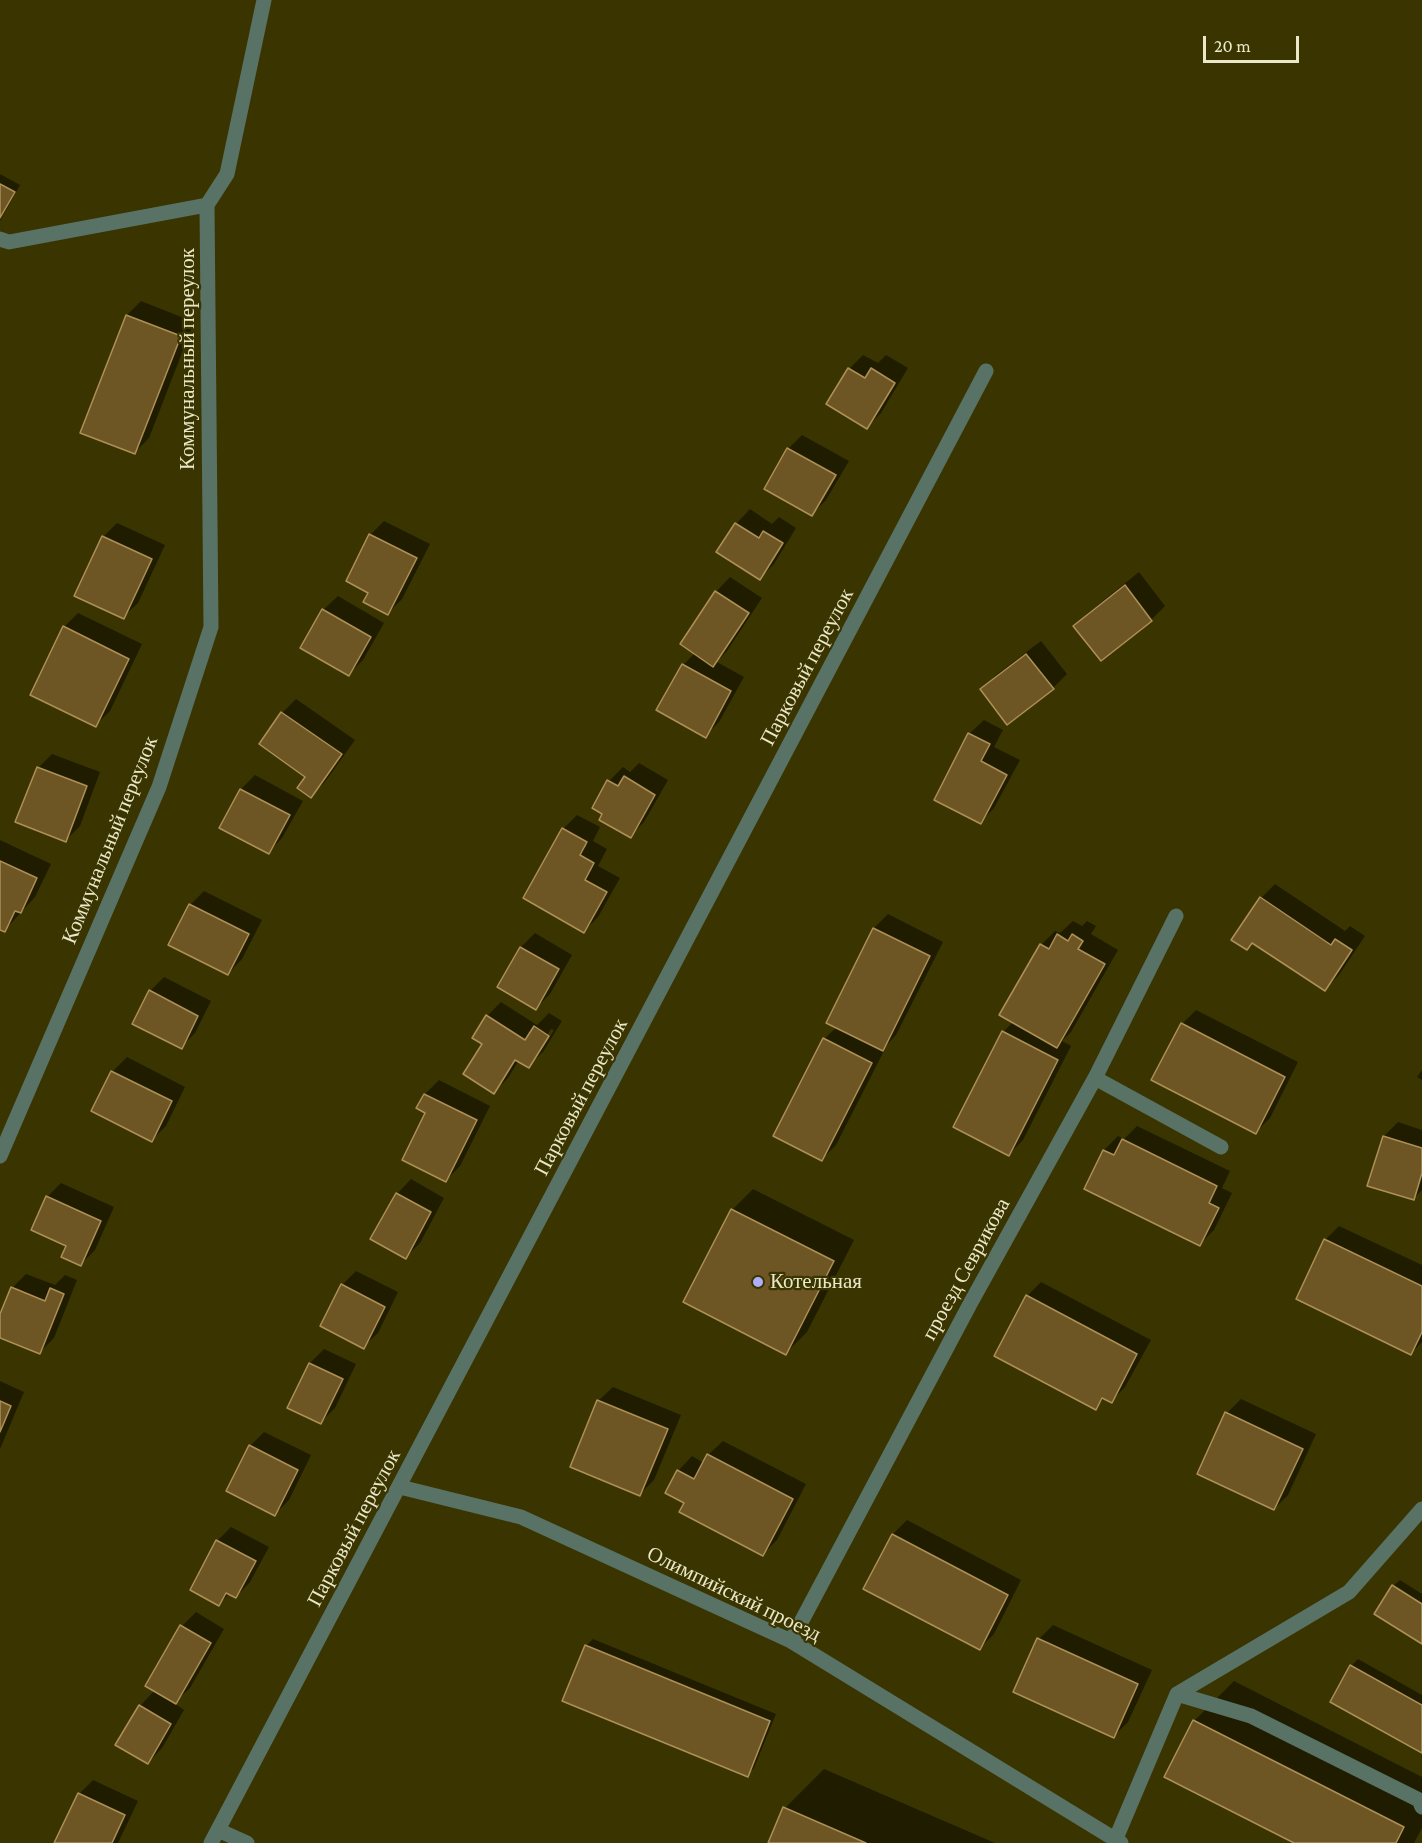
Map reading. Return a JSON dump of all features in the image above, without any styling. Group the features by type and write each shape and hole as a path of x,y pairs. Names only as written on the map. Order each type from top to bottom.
{"street":[{"path":"0,239 9,242 207,205 227,174 264,0"},
{"name":"Коммунальный переулок","path":"0,1156 159,786 211,627 207,205"},
{"name":"Парковый переулок","path":"214,1837 986,371"},
{"name":"проезд Севрикова","path":"791,1641 970,1304 1095,1078 1176,916"},
{"path":"1095,1078 1221,1147"},
{"name":"Олимпийский проезд","path":"400,1487 521,1517 791,1641 1117,1842"},
{"path":"1117,1842 1177,1694 1349,1592 1422,1509"},
{"path":"1177,1694 1251,1716 1419,1800 1422,1807"},
{"path":"214,1837 247,1843"}],"building":[{"path":"0,184 15,192 0,218"},
{"path":"126,315 181,336 135,454 80,433"},
{"path":"848,368 865,378 871,368 895,383 867,429 826,404"},
{"path":"787,448 836,475 812,516 764,489"},
{"path":"735,523 759,538 763,531 783,543 760,580 716,552"},
{"path":"369,534 417,558 388,615 363,602 368,593 346,581"},
{"path":"102,536 152,559 124,619 74,596"},
{"path":"1125,585 1152,621 1101,661 1073,626"},
{"path":"715,591 749,613 713,667 680,644"},
{"path":"322,609 371,637 349,676 300,648"},
{"path":"63,626 129,659 96,727 30,695"},
{"path":"1026,654 1054,689 1007,725 980,689"},
{"path":"682,664 731,691 706,738 656,710"},
{"path":"281,712 342,754 311,798 297,788 305,777 259,744"},
{"path":"968,733 990,744 981,761 1007,775 981,824 934,800"},
{"path":"37,767 87,786 66,842 15,822"},
{"path":"624,776 655,795 631,838 599,820 602,814 592,808 607,780 618,786"},
{"path":"240,789 290,815 269,854 219,828"},
{"path":"562,828 587,842 580,855 594,863 585,880 607,892 584,933 523,898"},
{"path":"0,861 37,878 21,913 15,911 5,932 0,930"},
{"path":"1260,897 1331,945 1335,939 1352,950 1325,991 1252,943 1247,950 1231,940"},
{"path":"189,904 249,934 228,975 168,945"},
{"path":"873,928 930,956 883,1051 826,1023"},
{"path":"1057,934 1068,941 1072,934 1083,941 1078,949 1105,964 1057,1048 999,1015 1040,944 1049,949"},
{"path":"520,947 559,969 536,1010 497,987"},
{"path":"149,990 198,1016 182,1049 132,1024"},
{"path":"486,1015 525,1040 534,1026 549,1036 529,1068 515,1060 494,1094 463,1074 482,1044 472,1038"},
{"path":"1181,1023 1285,1077 1256,1134 1151,1080"},
{"path":"1002,1031 1058,1060 1009,1156 953,1127"},
{"path":"823,1038 872,1063 822,1161 773,1136"},
{"path":"111,1071 172,1101 152,1142 91,1111"},
{"path":"424,1094 477,1120 446,1182 402,1160 425,1113 416,1108"},
{"path":"1383,1136 1422,1148 1422,1173 1414,1200 1367,1186"},
{"path":"1122,1139 1217,1186 1209,1203 1219,1208 1200,1246 1084,1189 1103,1150 1114,1155"},
{"path":"396,1193 431,1212 406,1259 370,1239"},
{"path":"46,1196 101,1221 81,1266 61,1257 66,1246 31,1230"},
{"name":"Котельная","path":"731,1209 834,1261 786,1355 683,1302"},
{"path":"1324,1239 1422,1286 1422,1332 1411,1355 1296,1299"},
{"path":"341,1284 385,1307 364,1349 320,1326"},
{"path":"11,1287 45,1301 50,1288 64,1294 40,1354 0,1338 0,1314"},
{"path":"1026,1295 1137,1354 1112,1403 1102,1398 1096,1410 994,1356"},
{"path":"309,1363 343,1379 321,1424 287,1408"},
{"path":"597,1400 668,1429 640,1496 570,1467"},
{"path":"0,1401 11,1406 0,1432"},
{"path":"1225,1412 1303,1449 1274,1510 1197,1474"},
{"path":"249,1445 298,1470 275,1516 226,1491"},
{"path":"707,1454 793,1499 763,1556 679,1512 684,1503 665,1493 677,1470 694,1479"},
{"path":"892,1534 1008,1595 980,1650 863,1589"},
{"path":"216,1540 256,1561 236,1598 226,1593 219,1606 190,1590"},
{"path":"1392,1585 1422,1604 1422,1644 1374,1614"},
{"path":"180,1625 211,1643 176,1704 145,1686"},
{"path":"1037,1638 1138,1684 1114,1738 1013,1692"},
{"path":"585,1645 770,1721 748,1777 562,1701"},
{"path":"1350,1665 1422,1705 1422,1753 1330,1702"},
{"path":"139,1705 171,1724 148,1764 115,1745"},
{"path":"1193,1720 1404,1827 1396,1843 1294,1843 1164,1777"},
{"path":"78,1793 125,1815 112,1843 54,1843"},
{"path":"783,1807 866,1843 768,1843"}],"place":[{"name":"Котельная","path":"758,1282"}]}
